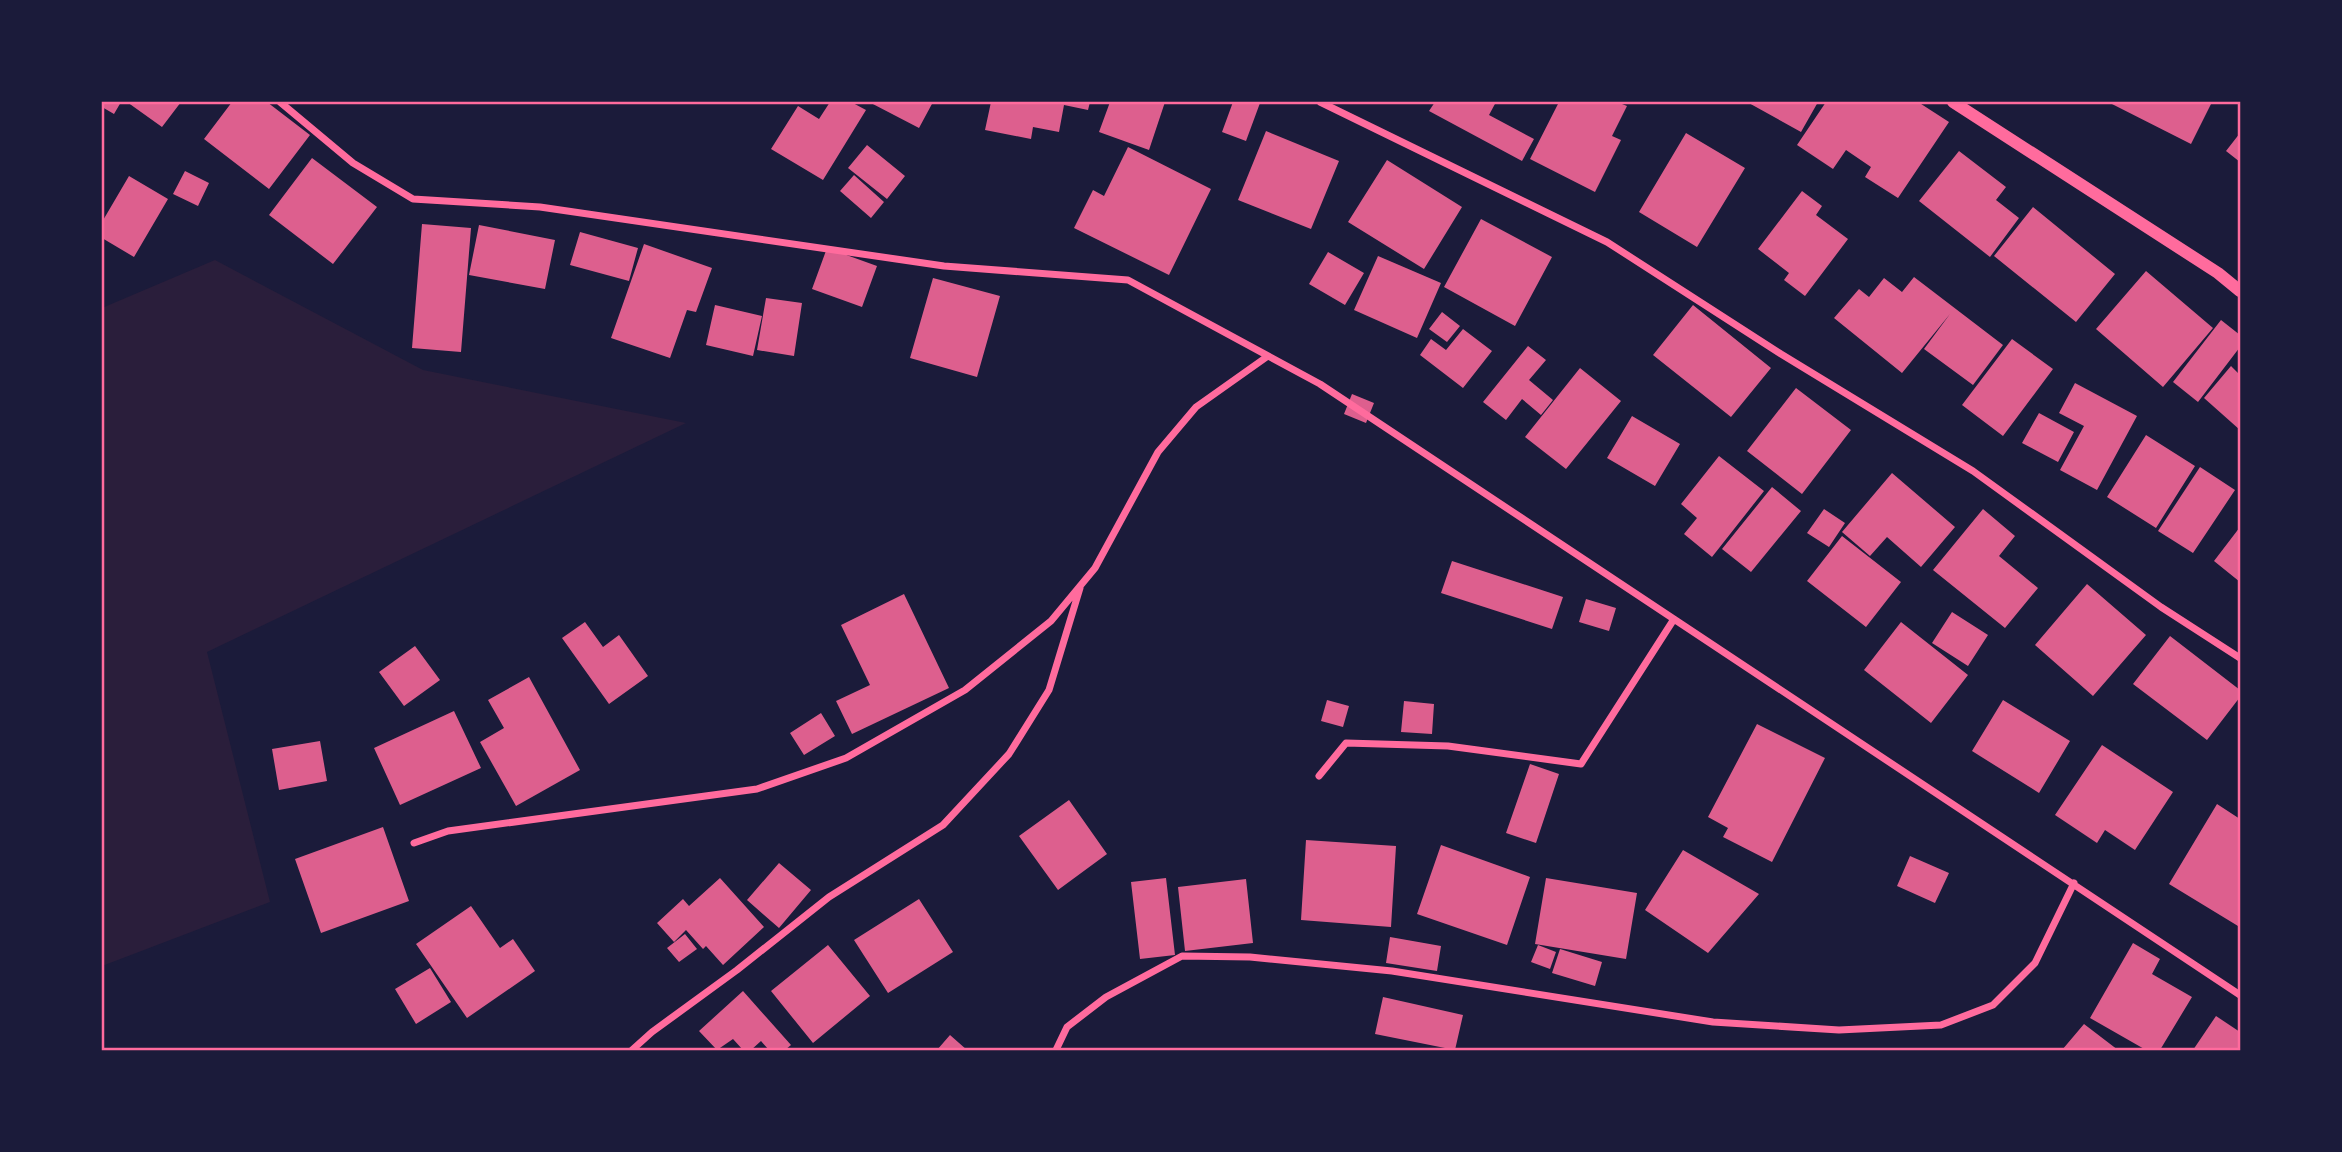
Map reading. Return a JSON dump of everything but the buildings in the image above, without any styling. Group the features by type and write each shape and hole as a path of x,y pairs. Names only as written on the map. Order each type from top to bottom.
{"street":[{"path":"280,102 353,163 413,199 540,207 944,266 1128,280 1320,384 2241,995"},
{"path":"1320,102 1607,242 1781,354 1973,471 2161,607 2241,658"},
{"path":"1952,102 2218,273 2241,291"},
{"path":"414,843 448,831 757,789 846,758 965,690 1051,621 1095,568 1158,452 1196,407 1268,356"},
{"path":"632,1051 652,1032 737,970 829,897 943,825 1009,754 1049,690 1082,584"},
{"path":"1319,776 1346,743 1448,746 1580,764 1674,619"},
{"path":"1056,1051 1066,1027 1105,997 1182,956 1250,957 1392,971 1713,1022 1839,1030 1941,1025 1993,1005 2035,963 2074,884"}],"shaded area":[{"path":"215,260 423,370 686,423 207,652 270,902 102,966 102,308"}]}
